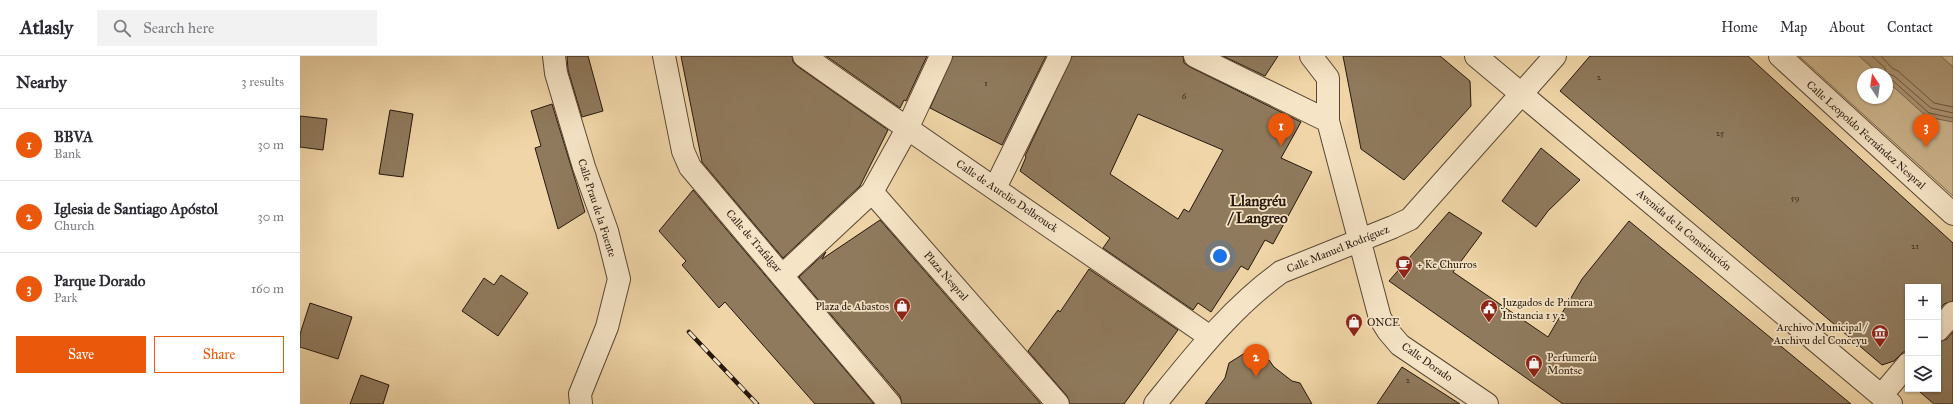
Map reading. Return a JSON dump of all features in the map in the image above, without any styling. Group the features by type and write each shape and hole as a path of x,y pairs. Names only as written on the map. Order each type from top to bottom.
{"street":[{"name":"Calle Prau de la Fuente","path":"554,56 556,73 584,167 607,231 619,279 607,327 580,394 581,404"},
{"name":"Calle de Trafalgar","path":"664,56 683,152 690,167 783,275 890,404"},
{"name":"Calle de Aurelio Delbrouck","path":"804,56 907,129 1210,337"},
{"path":"783,275 872,192 907,129 941,56"},
{"path":"995,188 1060,56"},
{"path":"1195,56 1328,121"},
{"name":"Calle Dorado","path":"1311,56 1328,78 1328,121 1380,318 1388,331 1400,345 1477,401"},
{"name":"Avenida de la Constitución","path":"1476,56 1886,400"},
{"name":"Calle Manuel Rodríguez","path":"1155,404 1210,337 1247,298 1281,272 1360,241 1410,219 1522,95 1555,56"},
{"name":"Calle Leopoldo Fernández Nespral","path":"1780,56 1953,214"},
{"name":"Plaza Nespral","path":"872,192 1058,404"},
{"path":"1941,327 1953,313"},
{"path":"1886,400 1905,369"}],"shaded area":[{"path":"1799,56 1953,56 1953,196"}],"water":[{"path":"1859,56 1941,56 1953,67 1953,122 1927,117 1893,86 1893,68 1872,68"}],"building":[{"path":"567,56 588,56 603,111 582,117 568,70"},
{"path":"681,56 792,56 793,62 797,66 888,130 860,186 783,258 702,162"},
{"path":"826,56 927,56 906,101 904,100 900,108"},
{"path":"953,56 1046,56 1002,145 930,108"},
{"path":"1072,56 1183,56 1184,63 1190,67 1301,122 1281,158 1312,172 1273,244 1265,240 1248,270 1241,266 1211,312 1198,303 1193,310 1103,248 1110,238 1020,171 1026,157 1025,156","holes":["1138,114 1223,150 1189,212 1184,209 1178,219 1110,174"]},
{"path":"1223,56 1278,56 1265,76"},
{"path":"1343,56 1440,56 1470,81 1471,106 1404,180 1361,149"},
{"path":"1590,56 1748,56 1953,243 1953,301 1944,304 1941,308 1941,284 1905,284 1905,352 1903,352 1894,361 1882,365 1560,91"},
{"path":"552,104 585,212 558,229 535,148 541,146 531,111"},
{"path":"390,110 413,114 403,177 379,174"},
{"path":"300,116 327,119 323,150 300,147"},
{"path":"1541,148 1580,180 1548,211 1536,227 1502,201"},
{"path":"693,190 874,404 815,404 725,302 719,308 682,265 686,261 659,231"},
{"path":"1449,212 1482,233 1453,272 1548,337 1582,279 1629,221 1851,404 1563,404 1389,281"},
{"name":"Plaza de Abastos","path":"880,220 1041,404 902,404 900,396 799,277 826,252 822,259"},
{"path":"1089,269 1178,330 1124,404 1070,404 1067,396 1028,351 1058,310 1060,312"},
{"path":"501,275 528,293 498,336 462,311 484,278 494,285"},
{"path":"310,303 352,317 338,359 300,347 300,334"},
{"path":"1953,332 1953,404 1934,404 1920,392 1941,392 1941,341 1947,339"},
{"path":"1253,348 1257,357 1269,360 1274,367 1292,381 1300,383 1312,404 1205,404 1225,378 1229,363"},
{"path":"1402,367 1460,404 1377,404"},
{"path":"361,375 389,385 383,404 350,404"}],"railway":[{"path":"689,332 757,404"}],"place":[{"name":"BBVA","path":"1281,146"},
{"name":"Parque Dorado","path":"1926,147"},
{"name":"+ Ke Churros","path":"1404,279"},
{"name":"Plaza de Abastos","path":"902,321"},
{"name":"Juzgados de Primera Instancia 1 y 2","path":"1489,323"},
{"name":"ONCE","path":"1354,337"},
{"name":"Archivo Municipal / Archivu del Conceyu","path":"1880,348"},
{"name":"Iglesia de Santiago Apóstol","path":"1256,377"},
{"name":"Perfumería Montse","path":"1534,378"}],"district":[{"name":"Llangréu / Langreo","path":"1258,210"}]}
